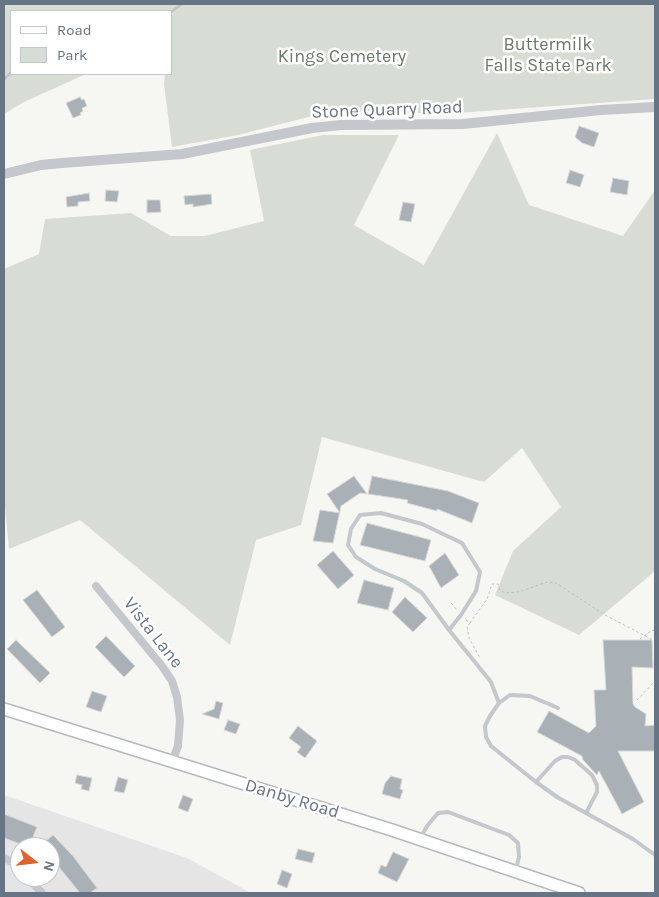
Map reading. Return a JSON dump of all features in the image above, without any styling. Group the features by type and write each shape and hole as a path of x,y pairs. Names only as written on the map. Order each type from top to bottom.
{"main road":[{"name":"Danby Road","path":"4,709 420,839 579,893"}],"street":[{"name":"Stone Quarry Road","path":"4,174 16,170 55,164 182,154 341,125 463,124 592,111 655,107"},
{"name":"Vista Lane","path":"96,586 162,666 172,681 180,720 178,746 172,762"}],"lane":[{"path":"448,630 476,591 480,572 462,543 422,524 381,512 360,515 351,529 348,545 356,557 375,569 404,581 422,593 448,630 492,682 499,703"},
{"path":"558,708 530,696 510,695 499,703 485,726 486,737 491,746 557,797 633,839 655,855"},
{"path":"536,782 547,768 562,757 575,760 592,775 597,785 597,792 586,813"},
{"path":"420,839 427,826 438,813 448,812 509,835 518,843 519,857 516,871"}],"path":[{"path":"484,664 469,638 467,627 487,599 492,584 498,584 500,590 504,593 519,592 547,582 556,583 605,615 655,641"},
{"path":"451,603 470,623"},
{"path":"640,639 655,630"},
{"path":"637,700 655,681"}],"shaded area":[{"path":"4,795 187,858 251,893 4,893"}],"green space":[{"path":"4,4 655,4 655,99 442,114 344,110 324,113 238,135 172,147 164,84 165,75 172,75 172,10 10,10 10,75 84,75 24,102 4,114"},
{"path":"497,133 529,205 623,236 655,190 655,571 579,635 495,595 513,551 561,507 522,448 484,482 322,437 301,525 256,540 230,645 80,520 9,549 4,496 4,269 39,254 45,219 131,213 171,236 205,236 264,221 250,150 323,135 399,135 354,225 424,265"}],"building":[{"path":"80,97 82,100 84,99 87,106 82,108 81,115 73,118 66,103"},
{"path":"579,126 599,133 594,147 582,143 575,137"},
{"path":"570,170 584,175 580,187 566,183"},
{"path":"613,178 629,181 627,195 610,192"},
{"path":"106,190 119,191 117,202 105,201"},
{"path":"89,193 90,201 78,202 78,206 67,207 66,197"},
{"path":"211,194 212,204 193,207 193,204 185,205 184,196"},
{"path":"147,200 160,200 161,212 147,213"},
{"path":"403,202 415,204 411,222 399,220"},
{"path":"354,476 367,494 360,493 341,506 340,512 327,494"},
{"path":"372,476 448,491 479,503 472,523 437,509 437,511 407,503 408,500 368,494"},
{"path":"320,510 340,513 333,543 313,541"},
{"path":"367,523 431,540 425,561 360,545"},
{"path":"333,551 354,575 338,589 317,565"},
{"path":"445,553 459,575 441,588 429,566"},
{"path":"364,580 394,588 388,610 357,603"},
{"path":"37,590 65,627 52,637 23,600"},
{"path":"405,597 427,618 413,632 392,612"},
{"path":"106,636 135,666 124,677 95,647"},
{"path":"16,640 50,673 40,683 7,649"},
{"path":"603,640 652,640 653,668 632,667 633,704 646,714 645,726 655,725 655,751 618,751 644,802 622,814 599,771 597,775 583,760 582,756 537,732 549,711 589,733 596,726 594,690 606,690"},
{"path":"92,691 107,696 101,712 86,707"},
{"path":"216,701 223,703 219,719 202,714 214,709"},
{"path":"228,720 240,724 236,734 224,730"},
{"path":"298,726 317,741 305,758 297,752 301,747 289,738"},
{"path":"77,775 92,778 89,791 81,789 82,785 75,783"},
{"path":"391,776 402,779 400,789 403,790 400,799 382,794 385,783"},
{"path":"118,777 128,780 124,793 114,791"},
{"path":"183,795 193,799 188,812 178,808"},
{"path":"4,814 37,827 33,837 10,837 10,840 4,838"},
{"path":"60,842 73,856 97,888 90,893 80,893 60,868"},
{"path":"298,849 315,853 312,863 295,859"},
{"path":"393,852 409,859 397,882 378,873 381,865 386,867"},
{"path":"282,870 292,874 287,888 277,884"}],"waterway":[{"path":"172,11 182,4"},
{"path":"4,80 10,73"}],"park label":[{"name":"Buttermilk Falls State Park","path":"548,55"},
{"name":"Kings Cemetery","path":"342,57"}]}
